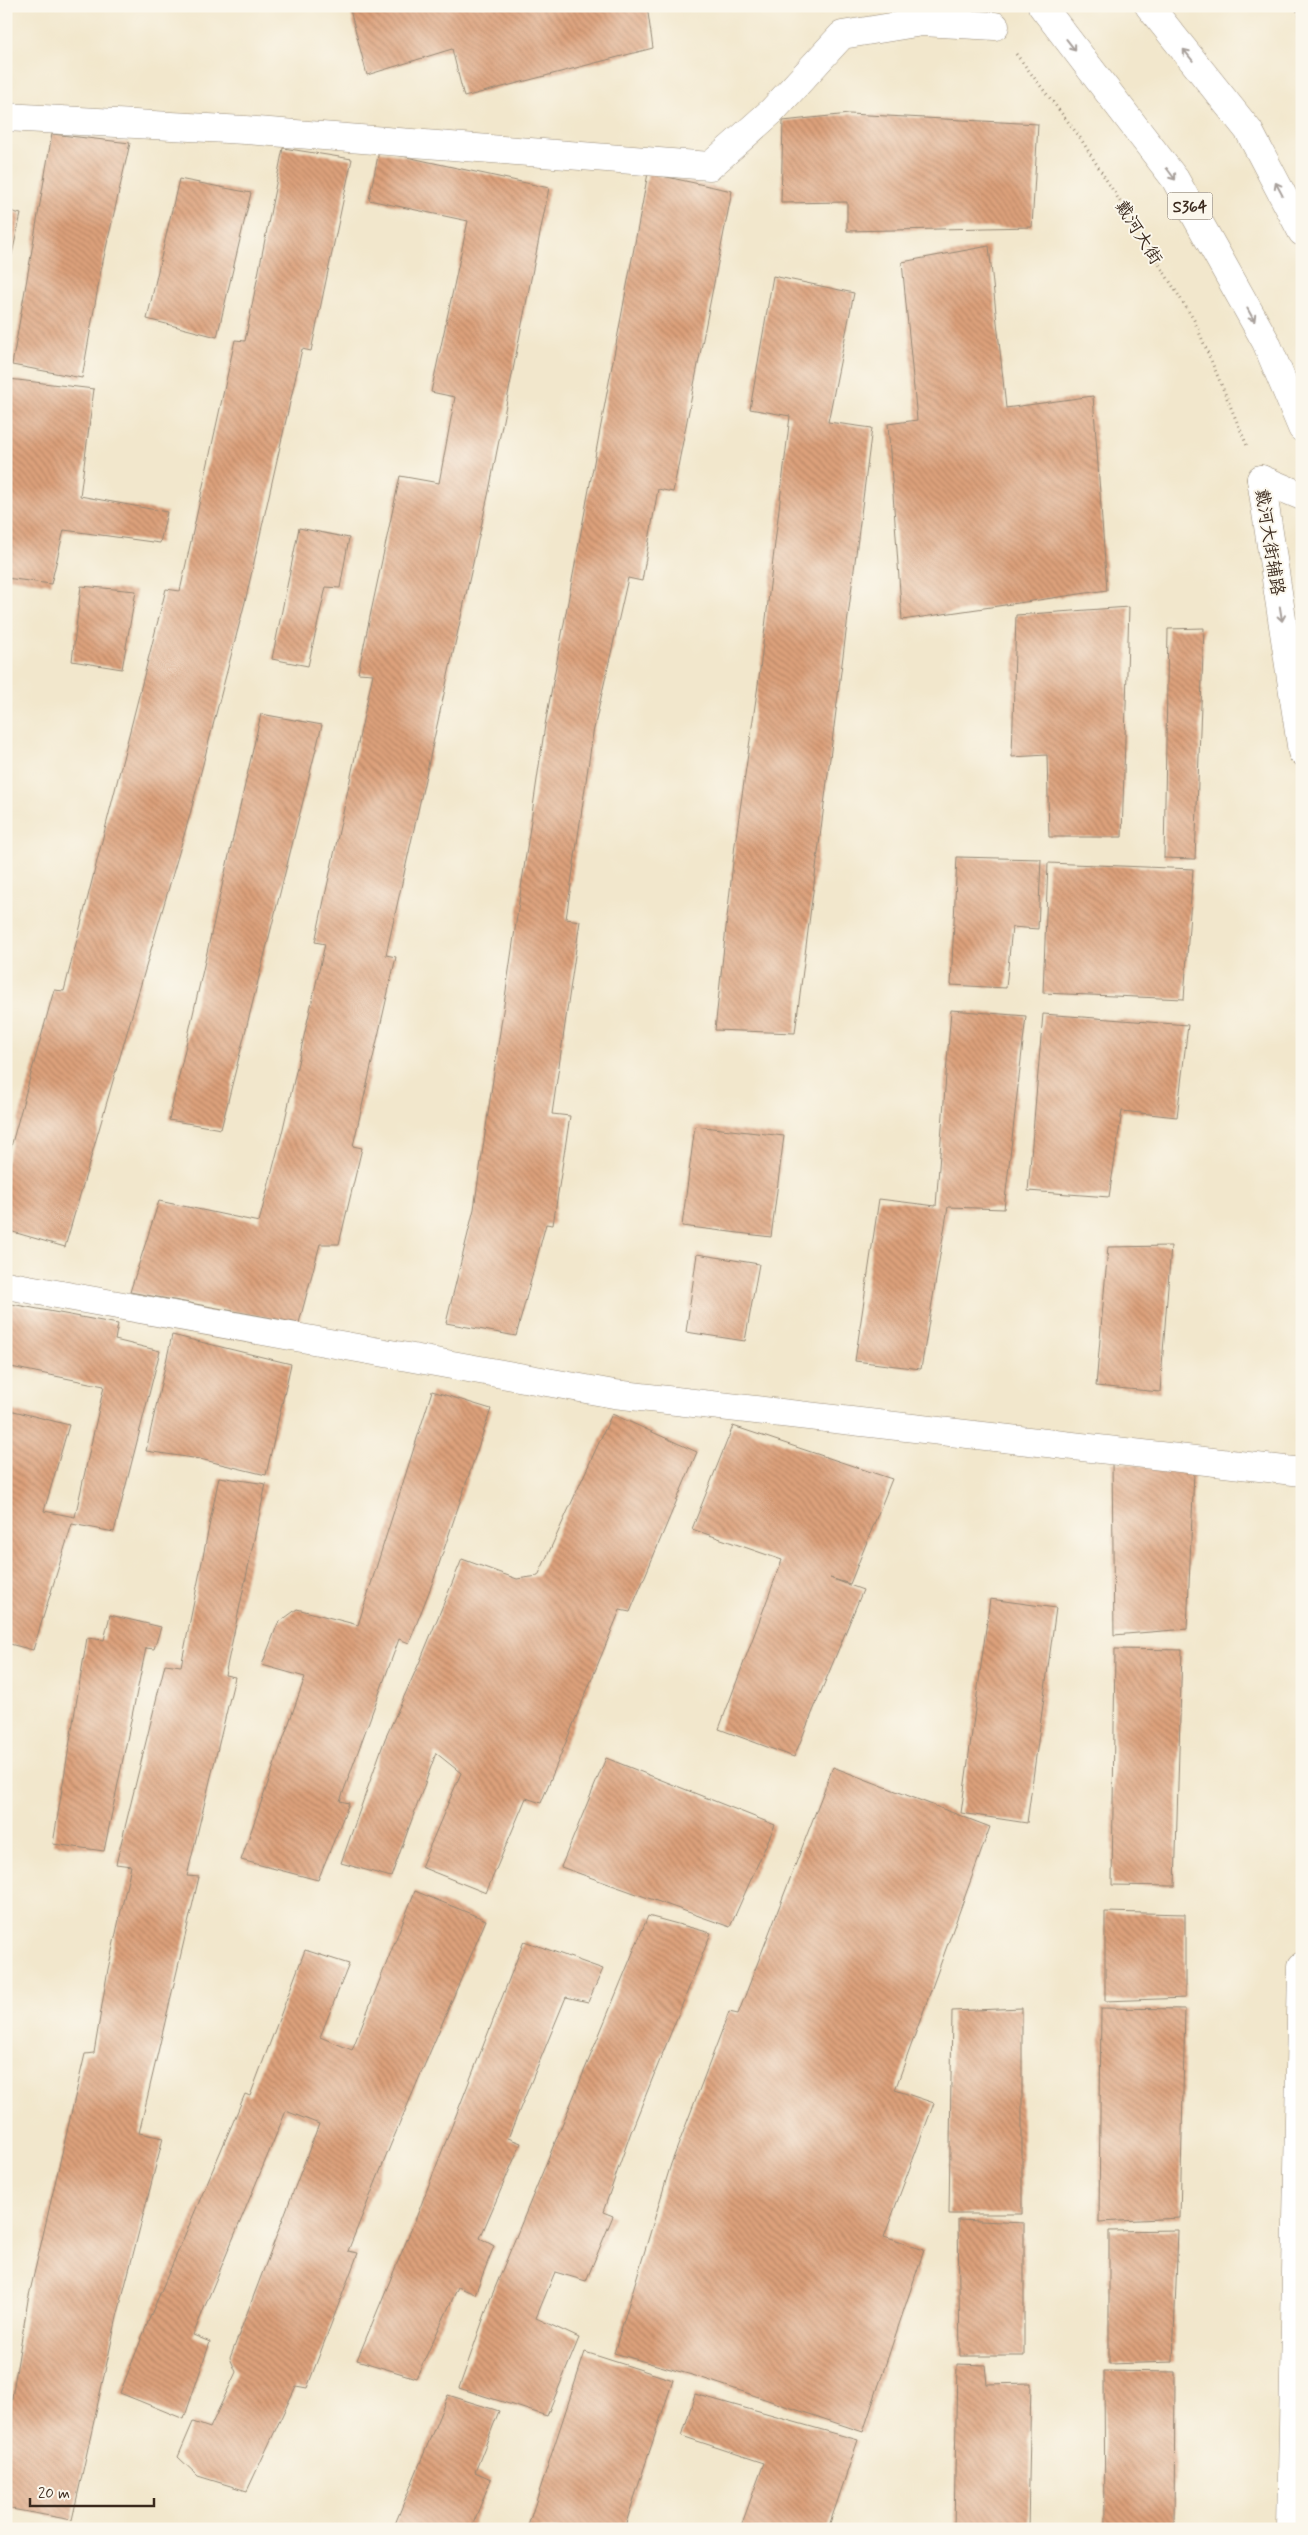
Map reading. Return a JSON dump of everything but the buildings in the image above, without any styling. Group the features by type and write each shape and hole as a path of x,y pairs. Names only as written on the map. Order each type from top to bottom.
{"street":[{"name":"S364","path":"1042,6 1175,179 1266,342 1302,428"},
{"path":"1149,6 1248,130 1302,232"},
{"path":"6,117 245,130 710,166 772,111 842,35 922,22 995,26"},
{"path":"1261,479 1302,496"},
{"name":"戴河大街辅路","path":"1261,479 1302,752"},
{"path":"6,1285 614,1394 1302,1472"},
{"path":"1291,2529 1302,1966"}],"path":[{"path":"1295,6 1302,19"},
{"name":"戴河大街","path":"995,26 1079,136 1194,320 1261,479"}]}
